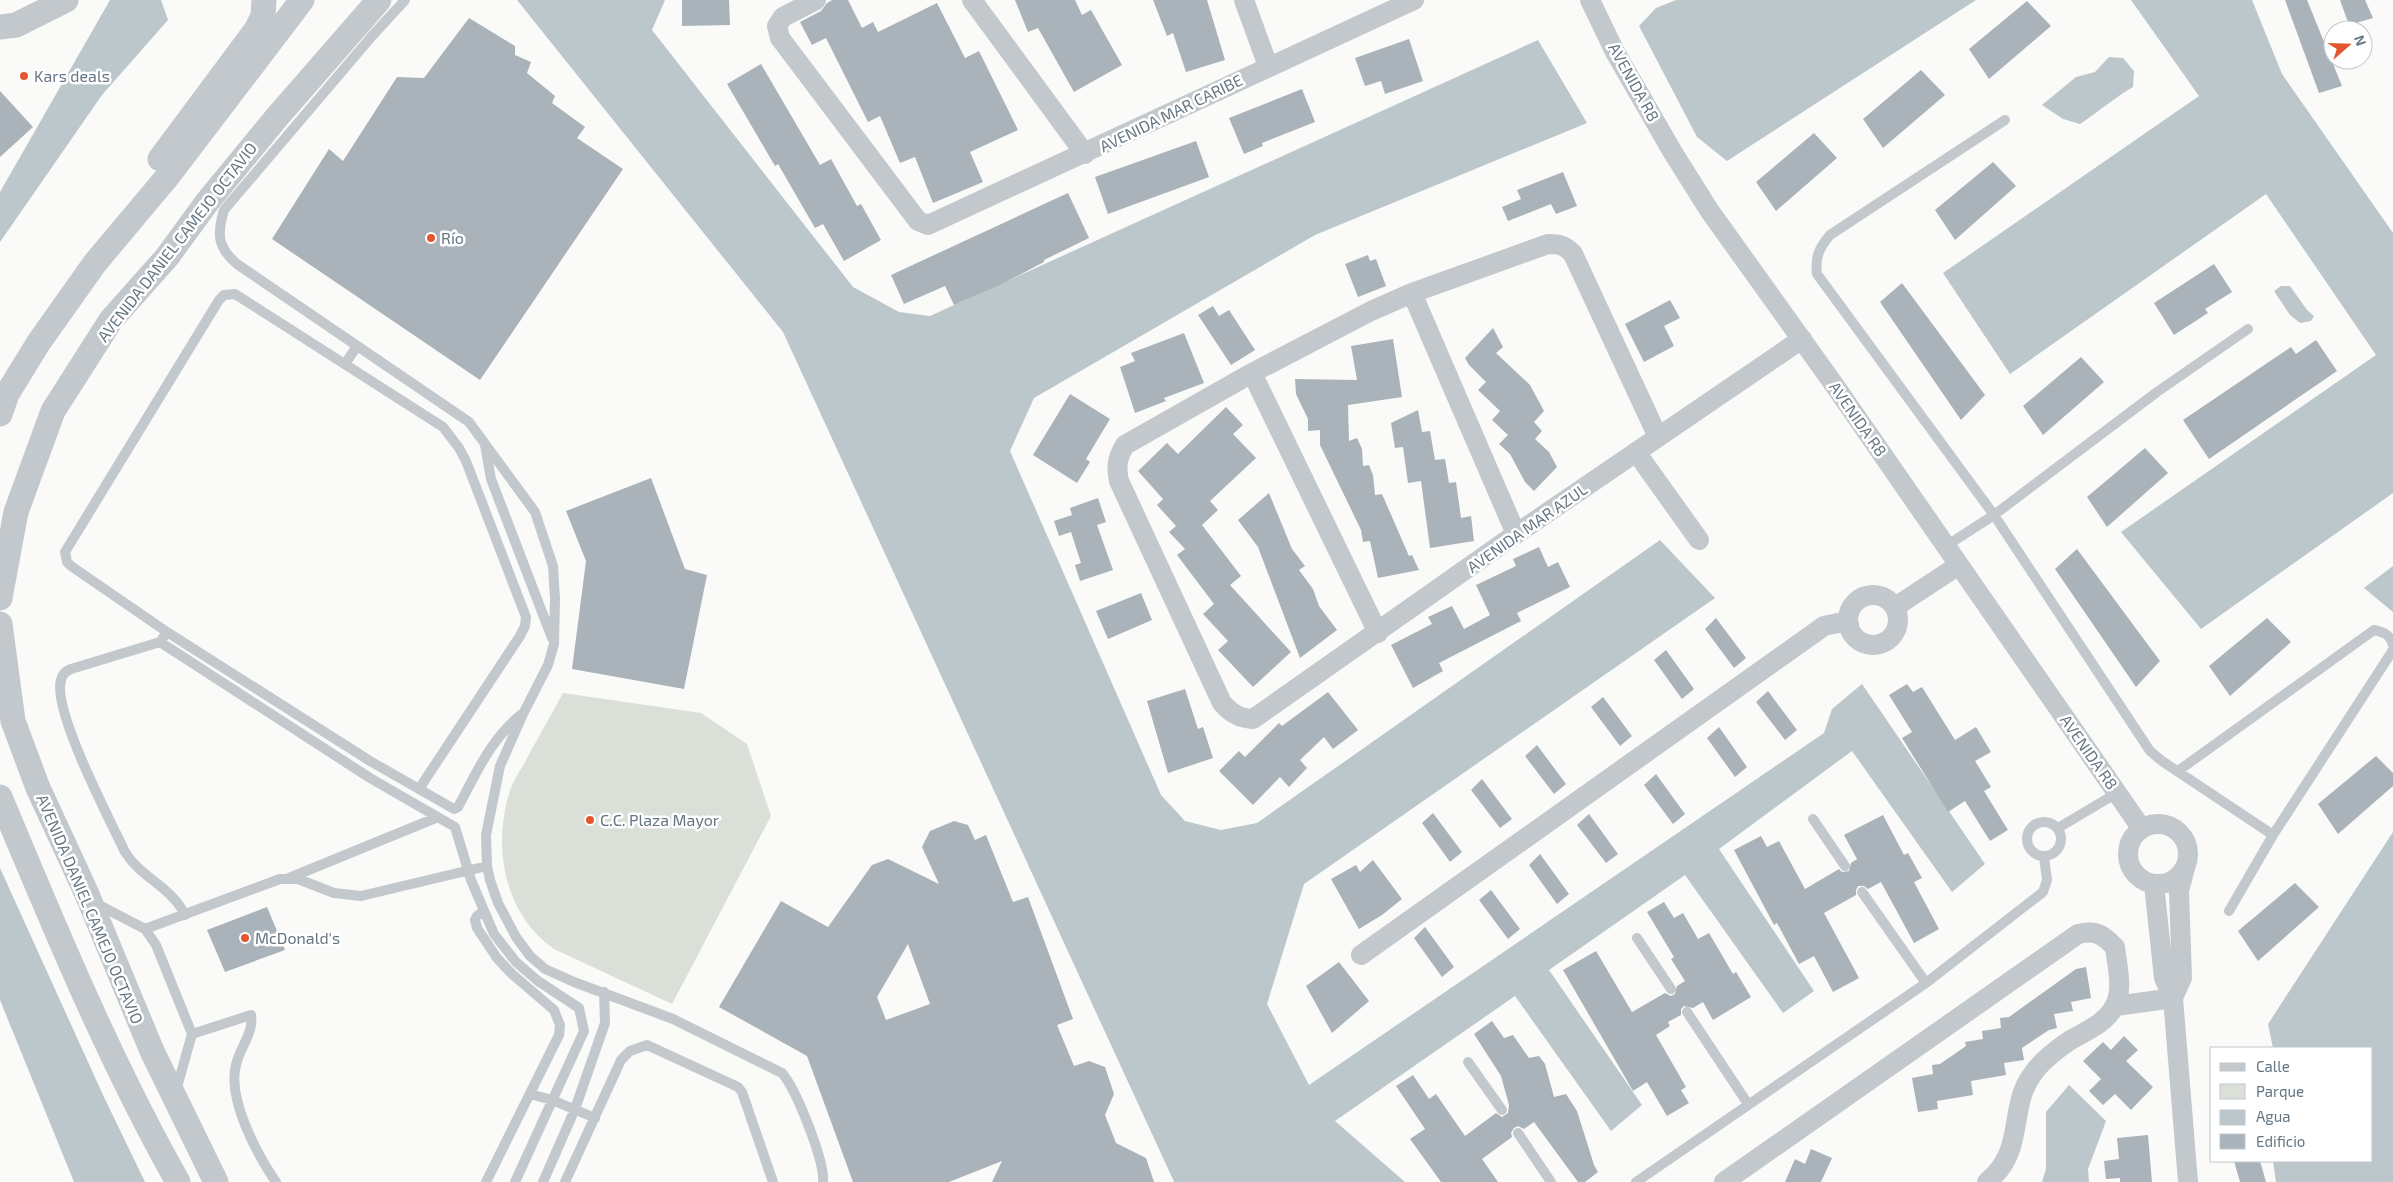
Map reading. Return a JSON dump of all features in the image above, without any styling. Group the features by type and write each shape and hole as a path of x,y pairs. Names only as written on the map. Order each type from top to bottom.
{"street":[{"path":"0,42 27,10 66,0"},
{"path":"118,236 129,210 159,159 256,30 263,16 264,0"},
{"path":"0,414 7,394 40,342 118,236 180,160 302,0"},
{"name":"AVENIDA DANIEL CAMEJO OCTAVIO","path":"0,598 16,512 53,411 111,320 167,256 208,201 277,117 378,0"},
{"name":"AVENIDA MAR CARIBE","path":"816,0 783,17 777,26 780,38 918,221 928,225 1086,154 1268,66 1414,0"},
{"path":"972,0 1086,154"},
{"path":"1244,0 1268,66"},
{"name":"AVENIDA R8","path":"1590,0 1615,52 1672,151 1709,210 1802,339 2142,828"},
{"path":"0,27 16,25 27,10"},
{"path":"1378,632 1252,373 1371,311 1412,293 1548,244 1567,248 1573,254 1658,437"},
{"path":"1412,293 1516,534"},
{"name":"AVENIDA MAR AZUL","path":"1252,373 1124,445 1118,456 1117,471 1119,481 1222,703 1231,713 1242,718 1253,719 1516,534 1802,339"},
{"path":"1636,452 1699,540"},
{"path":"1895,607 1959,566"},
{"path":"1876,595 1887,599 1895,607 1898,619 1896,632 1888,641 1876,645 1864,643 1854,636 1849,624 1849,613 1855,603 1865,596 1876,595"},
{"path":"1360,955 1824,626 1838,622 1849,624"},
{"name":"AVENIDA DANIEL CAMEJO OCTAVIO","path":"0,624 13,721 38,788 90,901 152,1051 216,1182"},
{"path":"0,797 34,879 141,1118 178,1182"},
{"path":"2174,998 2182,978 2179,891 2188,857 2187,846 2178,832 2163,824 2152,824 2142,828 2130,842 2128,861 2138,877 2154,884 2172,881 2185,868"},
{"path":"2154,884 2164,978 2174,998 2188,1182"},
{"path":"1724,1182 2078,934 2091,931 2105,936 2115,947 2119,988 2116,1006 2109,1015 2066,1043 2031,1075 2023,1094 2014,1143 1995,1175 1987,1182"},
{"path":"2116,1006 2174,998"}],"lane":[{"path":"405,0 246,182 224,210 218,228 220,241 226,255 237,264 469,422 535,512 553,566 555,599 554,644 548,665 523,714 500,766 486,835 486,866 504,915 516,938 530,956 545,969 673,1019 782,1074 790,1082 822,1164 823,1182"},
{"path":"2006,120 1830,235 1820,247 1815,262 1818,274 1994,515 2150,751 2274,835"},
{"path":"419,789 525,626 526,617 466,461 453,438 443,427 240,295 230,294 219,300 65,552 67,562 167,632 363,756 419,789 456,809 495,740 508,725 523,714"},
{"path":"1946,546 1994,515 2157,392 2248,329"},
{"path":"345,364 357,346"},
{"path":"484,442 491,479 554,644"},
{"path":"2178,771 2374,630 2385,633 2391,639 2393,645"},
{"path":"167,632 160,642 71,669 62,675 60,686 67,720 75,744 125,852 134,865 171,893 185,915"},
{"path":"160,642 370,778 457,830 468,871 494,934 516,962 538,981 579,1008 583,1019 584,1031 515,1182"},
{"path":"2229,911 2274,835 2393,650"},
{"path":"2058,828 2117,793"},
{"path":"145,929 280,879 289,878 438,817"},
{"path":"1813,819 1845,866"},
{"path":"2039,822 2049,822 2058,828 2061,835 2057,850 2052,855 2044,856 2034,854 2027,846 2026,836 2030,827 2039,822"},
{"path":"1636,1182 1926,983 2043,892 2047,880 2044,856"},
{"path":"289,878 309,883 334,893 361,896 486,866"},
{"path":"1862,892 1926,983"},
{"path":"90,901 145,929 156,945 192,1034 174,1096"},
{"path":"484,911 475,920 486,944 512,974 550,1004 558,1016 559,1035 486,1182"},
{"path":"1637,938 1671,989"},
{"path":"543,1182 575,1109 605,1023 604,992"},
{"path":"1687,1012 1748,1104"},
{"path":"192,1034 252,1015 251,1030 238,1056 234,1069 234,1088 251,1137 276,1182"},
{"path":"565,1182 621,1060 630,1050 646,1045 738,1087 742,1092 773,1182"},
{"path":"1468,1062 1502,1110"},
{"path":"530,1094 552,1100 595,1118"},
{"path":"1518,1133 1551,1182"}],"green space":[{"path":"563,693 701,713 747,744 771,816 672,1004 554,949 537,934 513,898 503,856 502,834 510,791"}],"water":[{"path":"110,0 161,0 168,20 102,95 0,242 0,192"},
{"path":"517,0 665,0 652,30 853,287 899,312 930,316 1538,40 1587,123 1315,235 1034,398 1010,451 1161,795 1185,821 1221,830 1257,823 1660,540 1715,598 1304,884 1267,1004 1309,1085 1824,733 1832,709 1862,684 1985,864 1952,892 1852,751 1719,849 1814,991 1783,1013 1685,875 1549,970 1642,1105 1611,1131 1515,996 1335,1121 1405,1182 1174,1182 783,332"},
{"path":"1676,0 1976,0 1727,161 1697,137 1639,26 1656,8"},
{"path":"2131,0 2252,0 2282,74 2393,233 2393,493 2201,629 2121,532 2376,355 2266,194 2010,374 1943,273 2199,96"},
{"path":"2109,57 2123,58 2134,71 2133,87 2080,124 2063,119 2042,105 2076,77 2095,72"},
{"path":"2281,286 2290,286 2307,310 2314,316 2311,321 2300,323 2290,315 2274,291"},
{"path":"2393,566 2393,612 2364,588"},
{"path":"2393,832 2393,1182 2276,1182 2273,1162 2373,1162 2373,1047 2273,1047 2268,1024"},
{"path":"0,868 103,1095 145,1182 74,1182 0,1000"},
{"path":"2069,1085 2106,1121 2088,1169 2089,1182 2042,1182 2046,1169 2046,1112"}],"pier":[{"path":"927,648 1174,1182 1172,1182 925,649"}],"building":[{"path":"682,0 729,0 730,25 682,26"},
{"path":"832,0 848,0 862,28 873,22 878,32 937,3 965,58 979,51 1018,130 970,152 983,182 933,203 915,157 900,163 880,116 868,122 826,38 812,45 800,22 821,11"},
{"path":"1015,0 1075,0 1082,15 1091,10 1122,65 1074,92 1038,28 1028,32"},
{"path":"1153,0 1207,0 1225,60 1186,72 1173,33 1167,36"},
{"path":"2285,0 2307,0 2323,39 2323,70 2335,70 2342,86 2319,93"},
{"path":"2340,0 2365,0 2373,18 2347,20"},
{"path":"2027,1 2051,26 1989,79 1969,49"},
{"path":"469,18 515,46 515,55 531,62 527,73 555,96 552,103 585,127 577,138 623,169 480,380 272,239 329,149 343,161 397,77 424,78"},
{"path":"1409,39 1423,81 1385,94 1381,81 1365,86 1355,58"},
{"path":"761,64 820,165 831,159 857,206 861,204 881,240 844,261 823,224 815,228 778,164 775,166 727,84"},
{"path":"1921,70 1945,95 1883,148 1863,119"},
{"path":"1302,89 1315,122 1262,143 1263,146 1244,154 1229,118"},
{"path":"0,91 33,127 0,157"},
{"path":"1814,133 1837,158 1776,211 1756,182"},
{"path":"1196,141 1209,177 1108,214 1095,177"},
{"path":"1993,162 2016,186 1955,240 1935,210"},
{"path":"1563,172 1577,206 1556,214 1551,204 1508,221 1502,207 1521,199 1517,190"},
{"path":"1068,193 1089,238 1044,260 1044,262 1000,285 954,305 945,286 904,304 891,275"},
{"path":"1368,255 1370,261 1376,259 1386,286 1358,297 1345,264"},
{"path":"2214,264 2232,292 2205,309 2208,313 2174,335 2154,303"},
{"path":"1902,283 1985,395 1961,420 1880,302"},
{"path":"1670,300 1680,318 1664,326 1674,346 1644,362 1625,324"},
{"path":"1213,306 1219,316 1229,310 1255,350 1231,365 1198,315"},
{"path":"1493,328 1503,347 1496,353 1530,385 1544,411 1534,422 1542,431 1535,439 1549,452 1557,467 1534,491 1525,482 1510,454 1499,444 1508,435 1492,420 1500,411 1478,390 1486,382 1469,365 1465,358"},
{"path":"1184,333 1204,383 1164,398 1166,401 1135,413 1120,367 1135,361 1131,353"},
{"path":"1393,339 1402,397 1348,405 1349,441 1357,438 1362,449 1363,466 1369,465 1373,475 1375,495 1382,494 1409,556 1412,555 1419,570 1378,578 1370,541 1363,542 1361,530 1320,445 1320,430 1308,431 1308,419 1296,394 1295,379 1357,380 1351,346"},
{"path":"2316,340 2337,371 2209,459 2183,420 2291,347 2296,354"},
{"path":"2081,357 2104,382 2043,435 2023,406"},
{"path":"1070,394 1110,419 1086,459 1090,462 1077,483 1033,455"},
{"path":"1226,407 1243,425 1233,434 1256,458 1210,501 1218,510 1202,525 1241,576 1230,585 1291,652 1253,687 1218,650 1228,641 1203,614 1214,604 1177,555 1185,549 1169,532 1176,526 1157,505 1163,499 1138,471 1167,443 1178,454"},
{"path":"1418,410 1422,432 1430,431 1435,460 1445,459 1449,483 1456,482 1461,518 1471,516 1474,541 1430,548 1421,481 1408,483 1403,447 1395,448 1391,423"},
{"path":"2145,448 2168,473 2107,527 2087,497"},
{"path":"651,478 685,569 707,575 684,689 572,669 586,561 566,511"},
{"path":"1269,493 1292,549 1305,566 1299,570 1313,589 1319,606 1337,630 1300,658 1258,547 1238,520"},
{"path":"1098,498 1106,522 1097,525 1113,570 1080,581 1075,565 1081,563 1071,532 1059,536 1054,521 1072,515 1070,508"},
{"path":"1539,547 1548,567 1558,562 1570,587 1517,613 1521,621 1439,663 1443,671 1413,688 1391,645 1432,624 1428,617 1452,606 1464,629 1490,615 1476,585 1516,566 1513,559"},
{"path":"2077,549 2160,661 2136,687 2055,569"},
{"path":"1141,593 1152,620 1108,639 1096,611"},
{"path":"1716,618 1746,658 1734,668 1705,629"},
{"path":"2267,618 2291,642 2230,696 2209,666"},
{"path":"1666,650 1694,689 1682,699 1654,660"},
{"path":"1907,684 1913,692 1922,687 1955,740 1976,727 1991,752 1975,761 1991,787 1984,791 2008,830 1990,841 1965,801 1948,812 1902,738 1912,732 1889,695"},
{"path":"1185,689 1198,729 1203,727 1213,758 1168,773 1147,701"},
{"path":"1768,691 1797,730 1785,740 1756,702"},
{"path":"1328,692 1358,730 1333,749 1324,737 1300,760 1307,768 1289,787 1280,777 1253,805 1219,771 1239,751 1245,757 1279,723 1282,726"},
{"path":"1603,697 1632,736 1620,746 1591,707"},
{"path":"1719,727 1747,767 1735,777 1707,738"},
{"path":"1537,745 1566,784 1554,794 1525,756"},
{"path":"2376,756 2393,773 2393,786 2338,834 2318,804"},
{"path":"1656,774 1685,814 1673,824 1644,785"},
{"path":"1482,779 1512,819 1500,828 1471,790"},
{"path":"1433,813 1462,852 1450,862 1422,823"},
{"path":"1589,814 1618,854 1606,863 1577,825"},
{"path":"1883,815 1904,855 1908,853 1922,878 1914,882 1939,929 1914,943 1881,882 1868,889 1864,886 1858,886 1856,895 1824,913 1859,978 1833,992 1814,956 1799,964 1777,923 1774,925 1734,850 1761,836 1767,847 1779,841 1805,889 1839,869 1842,872 1849,871 1851,863 1857,859 1844,835"},
{"path":"954,821 968,825 975,840 986,835 1013,902 1028,897 1073,1019 1057,1025 1074,1066 1089,1061 1105,1067 1114,1094 1105,1115 1116,1143 1146,1158 1154,1182 992,1182 1002,1161 949,1182 853,1182 807,1056 719,1007 781,901 828,927 872,865 888,859 939,884 922,847 930,831","holes":["908,944 930,1004 886,1020 877,997"]},
{"path":"1540,854 1569,894 1557,904 1529,865"},
{"path":"1373,860 1402,899 1382,915 1359,929 1331,879 1356,865 1360,872"},
{"path":"2295,883 2319,907 2258,961 2238,931"},
{"path":"1491,890 1520,929 1508,939 1479,900"},
{"path":"1664,902 1674,918 1683,913 1698,939 1709,933 1733,974 1736,972 1751,997 1713,1020 1703,1002 1693,1008 1684,1006 1681,1009 1681,1015 1668,1022 1670,1026 1656,1035 1686,1087 1681,1090 1689,1103 1667,1116 1647,1082 1633,1091 1563,970 1596,951 1632,1012 1665,993 1671,996 1675,994 1677,986 1685,981 1671,959 1674,957 1647,912"},
{"name":"McDonald's","path":"267,907 285,950 225,972 207,930"},
{"path":"1425,927 1454,967 1442,977 1414,938"},
{"path":"1339,962 1369,1001 1332,1033 1306,986"},
{"path":"2086,967 2091,998 2071,1002 2073,1011 2054,1014 2057,1028 2049,1030 2022,1048 2024,1060 2004,1063 2006,1075 1971,1081 1973,1095 1937,1101 1938,1109 1918,1112 1912,1078 1933,1074 1932,1065 1940,1064 1966,1046 1965,1042 1983,1039 1982,1031 2001,1028 2000,1018 2009,1017 2076,969"},
{"path":"1492,1021 1504,1038 1513,1035 1529,1058 1539,1056 1545,1064 1554,1097 1566,1094 1577,1111 1594,1165 1598,1172 1585,1182 1578,1182 1534,1122 1524,1129 1518,1126 1514,1128 1511,1133 1512,1137 1482,1159 1498,1182 1441,1182 1410,1139 1425,1129 1396,1086 1413,1075 1429,1099 1436,1094 1465,1136 1496,1113 1502,1117 1508,1113 1509,1105 1501,1076 1474,1034"},
{"path":"2124,1036 2138,1050 2126,1061 2153,1087 2131,1110 2115,1094 2103,1105 2089,1091 2101,1079 2083,1061 2103,1042 2111,1050"},
{"path":"2148,1135 2152,1182 2120,1182 2120,1178 2106,1179 2104,1161 2119,1159 2117,1138"},
{"path":"1811,1149 1832,1158 1821,1182 1785,1182 1795,1159 1805,1164"},
{"path":"2234,1162 2260,1162 2266,1182 2240,1182"}],"place":[{"name":"Kars deals","path":"24,76"},
{"name":"Río","path":"431,238"},
{"name":"C.C. Plaza Mayor","path":"590,820"},
{"name":"McDonald's","path":"245,938"}]}
